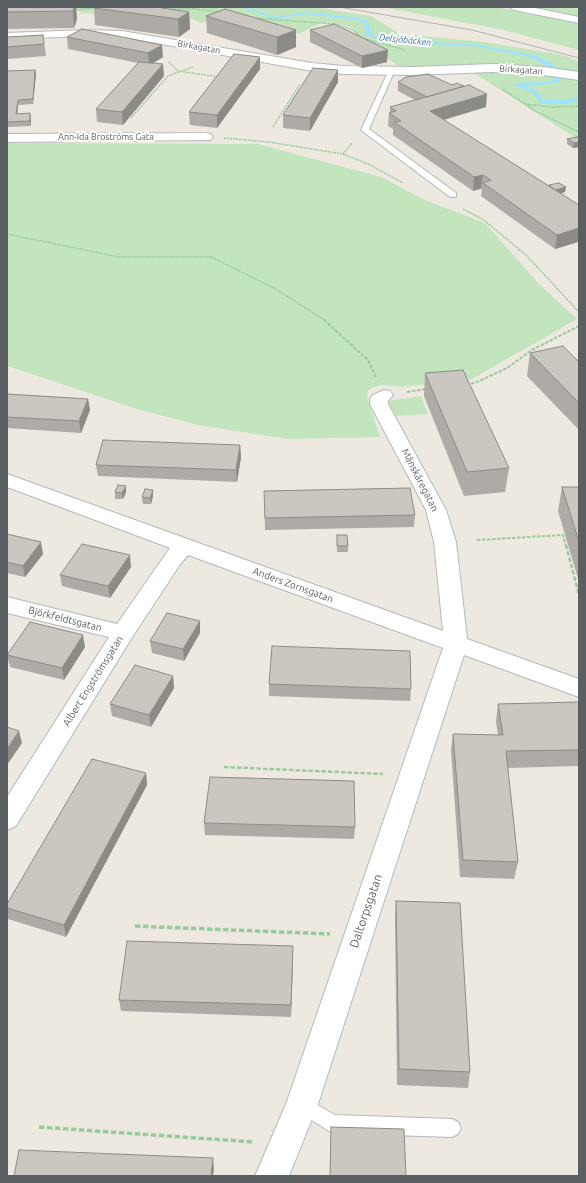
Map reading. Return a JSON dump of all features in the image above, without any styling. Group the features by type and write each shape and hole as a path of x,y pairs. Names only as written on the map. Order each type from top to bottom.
{"street":[{"path":"514,7 579,20"},
{"name":"Birkagatan","path":"7,36 86,33 122,34 312,67 344,70 391,72 511,69 579,76"},
{"name":"Ann-Ida Broströms Gata","path":"7,138 206,137"},
{"name":"Månskäregatan","path":"384,395 379,399 379,404 436,510 445,542 456,645"},
{"name":"Anders Zornsgatan","path":"7,480 184,546 425,632 456,645 579,688"},
{"name":"Albert Engströmsgatan","path":"7,819 123,633 171,561 184,546"},
{"name":"Björkfeldtsgatan","path":"7,605 123,633"},
{"name":"Daltorpsgatan","path":"272,1176 284,1144 302,1104 355,942 456,645"}],"lane":[{"path":"391,72 365,130 453,195"},
{"path":"302,1104 332,1124 452,1128"}],"path":[{"path":"67,10 99,8"},
{"path":"162,8 194,9 226,13"},
{"path":"247,17 341,25 353,30 362,38 386,46 421,54 439,70"},
{"path":"216,83 239,54"},
{"path":"127,123 168,76 199,64"},
{"path":"469,69 491,79 522,103 551,120 579,132"},
{"path":"273,127 302,82"},
{"path":"522,103 545,106 579,106"},
{"path":"206,137 269,142 343,154 368,164 406,184"},
{"path":"460,208 484,220 527,256 579,312"},
{"path":"7,234 119,257 211,257 274,288 330,324 368,360 384,395 429,389"},
{"path":"460,385 475,383 507,368 532,350 579,326"},
{"path":"477,540 562,535 579,595"},
{"path":"224,767 388,774 411,778"},
{"path":"135,926 332,934 355,942"},
{"path":"39,1127 284,1144"}],"green space":[{"path":"7,7 313,7 371,16 400,34 485,42 562,55 579,61 579,75 572,79 579,81 579,140 460,64 443,67 401,68 357,36 353,28 345,25 330,22 319,24 299,34 281,33 220,18 201,23 189,18 81,13 78,10"},
{"path":"382,7 495,7 549,17 579,24 579,50 504,30"},
{"path":"537,7 568,7 579,9 579,16"},
{"path":"7,143 258,144 381,177 427,201 485,223 538,283 577,319 472,379 401,387 384,385 373,387 368,391 367,397 380,437 288,439 198,425 137,409 7,366"},
{"path":"421,396 428,414 396,416 387,401"}],"building":[{"path":"7,7 74,7 73,11 7,12"},
{"path":"156,7 189,12 178,19 94,8"},
{"path":"225,9 296,30 277,37 206,16"},
{"path":"334,24 388,50 362,56 310,30"},
{"path":"82,29 162,45 148,53 67,37"},
{"path":"43,35 44,44 7,47 7,37"},
{"path":"234,54 260,57 217,115 189,112"},
{"path":"139,62 163,64 122,112 96,109"},
{"path":"313,68 338,70 310,118 283,115"},
{"path":"35,70 33,99 18,100 16,114 30,113 30,121 7,122 7,71"},
{"path":"428,74 452,85 457,83 464,86 427,97 398,82 406,77"},
{"path":"469,85 487,94 430,111 579,205 579,228 557,235 483,183 491,180 483,175 474,177 394,122 401,121 389,113 396,111 390,107"},
{"path":"579,138 579,142 574,143 567,139"},
{"path":"559,183 566,187 555,190 549,185"},
{"path":"563,346 579,362 579,403 530,353"},
{"path":"463,370 509,468 467,472 425,373"},
{"path":"7,394 88,399 79,421 7,417"},
{"path":"103,440 240,445 236,470 96,465"},
{"path":"118,485 126,486 122,493 115,492"},
{"path":"562,487 579,487 579,542"},
{"path":"410,488 415,515 265,518 264,491"},
{"path":"145,489 153,490 150,498 142,497"},
{"path":"7,534 41,542 23,566 7,562"},
{"path":"337,535 347,535 348,546 337,546"},
{"path":"82,544 130,555 108,586 60,575"},
{"path":"167,613 200,621 183,649 150,641"},
{"path":"30,622 83,635 62,668 7,655"},
{"path":"272,646 410,651 411,689 269,684"},
{"path":"135,665 173,676 149,715 110,704"},
{"path":"579,702 579,750 506,751 518,862 463,860 453,734 503,735 498,704"},
{"path":"7,727 19,731 7,749"},
{"path":"92,759 146,773 64,925 7,908 7,904"},
{"path":"210,777 354,781 355,827 204,823"},
{"path":"396,901 460,903 470,1072 399,1069"},
{"path":"127,941 293,946 291,1005 119,1000"},
{"path":"331,1127 404,1129 406,1176 330,1176"},
{"path":"19,1150 213,1158 211,1176 14,1176"}],"waterway":[{"name":"Delsjöbäcken","path":"242,7 275,18 307,13 359,19 366,22 368,34 375,37 406,42 474,45 531,56 554,67"},
{"name":"Delsjöbäcken","path":"552,76 560,78 557,81 548,83 517,85 534,91 541,101 567,102 579,98"}],"tram line":[{"path":"339,7 472,30 579,58"}]}
